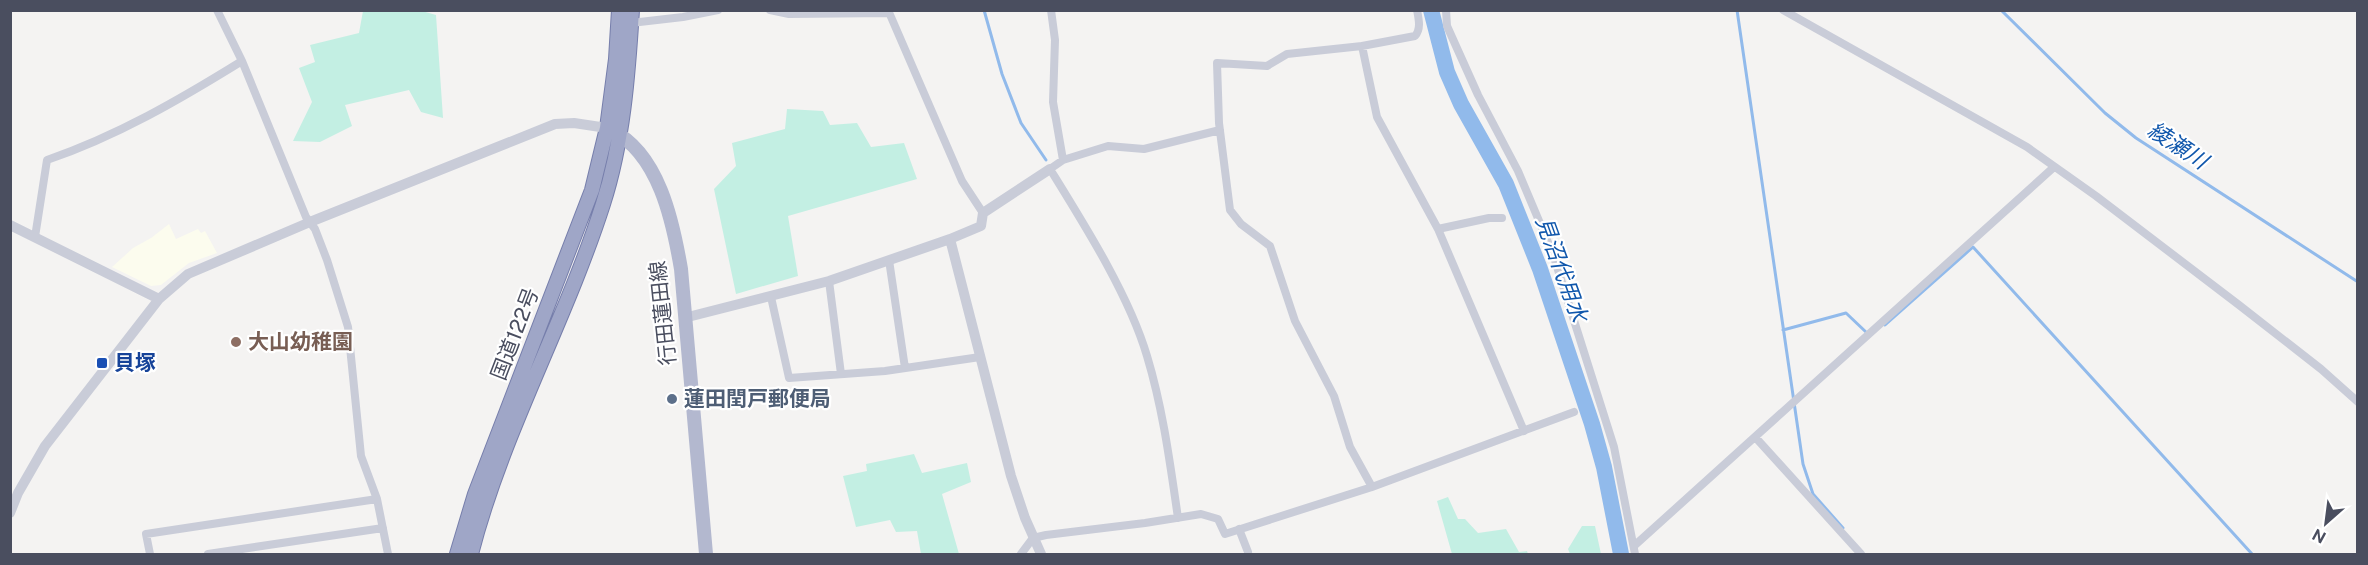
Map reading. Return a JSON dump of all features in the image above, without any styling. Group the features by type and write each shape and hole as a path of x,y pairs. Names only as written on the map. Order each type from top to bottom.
{"highway":[{"path":"613,131 619,10"},
{"path":"613,131 632,17"},
{"name":"国道122号","path":"457,555 475,494 588,203 613,131"},
{"name":"国道122号","path":"471,555 492,486 595,226 606,192 613,131"}],"main road":[{"name":"行田蓮田線","path":"613,131 643,156 654,174 676,241 681,269 706,555"}],"street":[{"path":"217,10 242,61 306,218 315,229 327,260 348,327 361,456 377,499 388,555"},
{"path":"632,17 683,17 718,10"},
{"path":"684,318 829,281 981,226 983,213 962,181 889,12 789,14 770,10"},
{"path":"1051,10 1054,39 1053,102 1063,160"},
{"path":"1372,487 1350,447 1334,396 1295,321 1270,246 1241,224 1230,210 1220,130 1217,63 1267,66 1287,54 1362,46 1414,36 1418,33 1418,10"},
{"path":"1446,10 1447,26 1478,95 1518,171 1553,254 1614,447 1635,550"},
{"path":"1783,10 2027,147 2096,196 2303,355 2358,402"},
{"path":"1362,46 1377,117 1438,229 1524,431"},
{"path":"35,237 47,160 90,145 173,104 242,61"},
{"path":"10,513 18,493 45,446 159,299 188,274 310,222 555,124 573,123 613,131"},
{"path":"983,213 1063,160 1108,146 1144,149 1220,130"},
{"path":"1635,550 2055,167"},
{"path":"1050,170 1110,273 1147,355 1166,434 1178,518"},
{"path":"1438,229 1489,218 1502,218"},
{"path":"10,225 159,299"},
{"path":"950,239 1011,476 1041,555"},
{"path":"889,260 905,368"},
{"path":"829,281 841,374"},
{"path":"771,297 789,378 905,368 980,357"},
{"path":"1021,555 1033,538 1201,514 1218,519 1225,534 1372,487 1574,412"},
{"path":"1756,438 1861,555"},
{"path":"150,555 147,534 377,499"},
{"path":"208,555 383,528"},
{"path":"1239,529 1248,552"}],"shaded area":[{"path":"169,224 176,239 198,229 201,233 205,231 217,253 189,263 161,285 151,286 112,267 133,248"}],"green space":[{"path":"363,11 422,11 436,15 443,118 421,112 409,90 345,105 352,126 320,142 293,141 312,102 299,68 315,62 310,45 359,33"},
{"path":"787,109 823,111 830,125 857,123 871,147 904,143 917,179 788,216 798,276 736,294 714,189 736,166 732,143 785,129"},
{"path":"914,454 922,473 967,463 971,482 942,494 959,554 921,554 917,531 896,532 890,520 856,527 843,476 867,471 866,464"},
{"path":"1448,497 1458,519 1465,519 1478,533 1506,529 1519,552 1527,551 1528,554 1452,554 1437,501"},
{"path":"1582,526 1595,526 1601,554 1570,554 1568,549"}],"waterway":[{"path":"984,10 1002,74 1021,123 1046,160"},
{"name":"見沼代用水","path":"1431,10 1447,72 1461,104 1506,184 1540,269 1592,424 1604,467 1621,554"},
{"path":"1737,10 1803,464 1813,494 1843,528"},
{"name":"綾瀬川","path":"2001,10 2105,113 2136,138 2358,282"},
{"path":"1885,325 1973,247 2252,554"},
{"path":"1783,330 1846,313 1867,333"}],"place":[{"name":"大山幼稚園","path":"236,342"},
{"name":"貝塚","path":"102,363"},
{"name":"蓮田閏戸郵便局","path":"672,399"}]}
